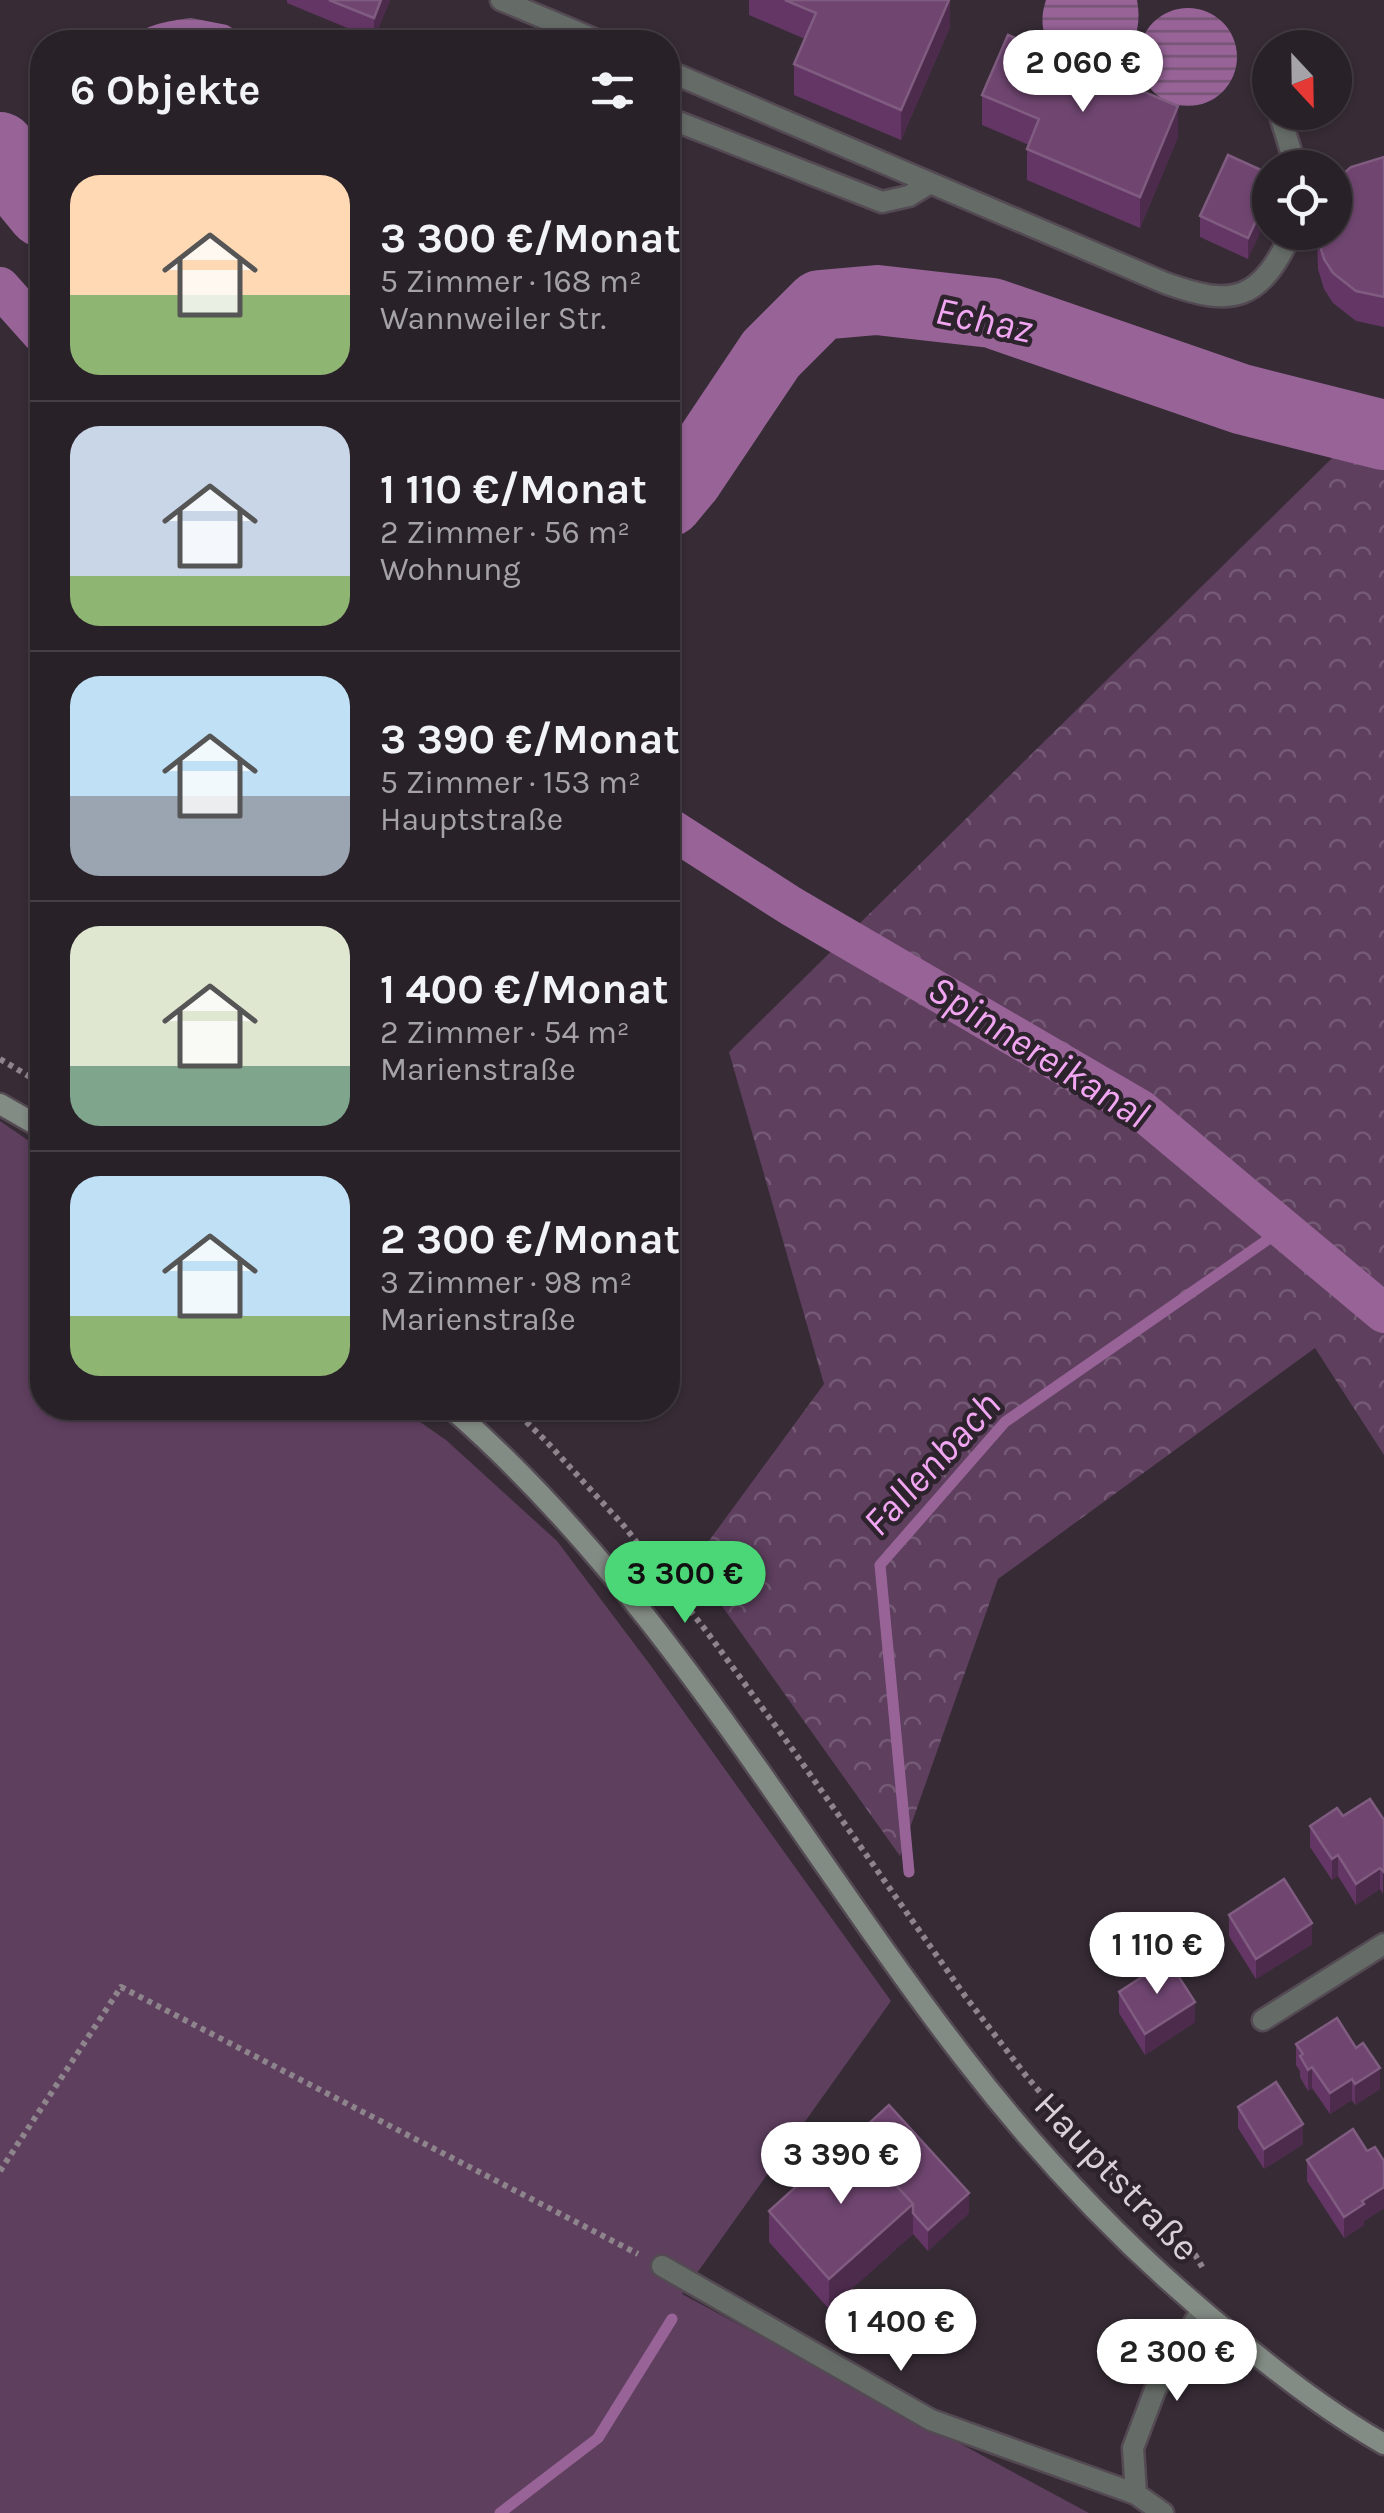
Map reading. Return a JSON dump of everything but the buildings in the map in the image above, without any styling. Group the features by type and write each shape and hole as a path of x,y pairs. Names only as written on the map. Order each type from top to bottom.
{"main road":[{"path":"0,1104 30,1121"},
{"name":"Hauptstraße","path":"464,1420 537,1488 671,1649 963,2057 1030,2140 1122,2238 1201,2311 1282,2377 1384,2444"}],"street":[{"path":"501,0 540,8 576,30"},
{"path":"680,76 1208,297 1230,297 1249,290 1272,272 1283,250"},
{"path":"680,123 882,202 909,196 930,183"},
{"path":"1264,2020 1384,1944"},
{"path":"662,2266 931,2420 1136,2494 1162,2513"},
{"path":"1136,2494 1132,2448 1155,2390 1201,2311"}],"path":[{"path":"0,1059 30,1077"},
{"path":"525,1420 624,1526 697,1619 965,1996 1028,2077 1098,2158 1190,2246 1205,2271 1211,2294 1201,2311"},
{"path":"0,2170 121,1986 662,2266"}],"green space":[{"path":"1384,407 1384,1455 1315,1348 998,1579 900,1856 692,1564 824,1384 729,1052"},
{"path":"0,1121 30,1142 30,1420 417,1420 446,1440 557,1541 891,2001 682,2294 1089,2513 0,2513"}],"shaded area":[{"path":"1046,0 1137,0 1137,31 1126,51 1109,63 1088,66 1067,60 1051,47 1043,27"},
{"path":"1188,8 1207,12 1223,22 1233,38 1237,57 1233,76 1223,92 1207,102 1188,106 1169,102 1153,92 1143,76 1139,57 1143,38 1153,22 1169,12"},
{"path":"191,18 236,30 143,30"}],"waterway":[{"name":"Echaz","path":"0,147 30,197"},
{"name":"Spinnereikanal","path":"0,287 30,321"},
{"name":"Echaz","path":"680,488 771,354 820,305 877,300 992,313 1241,399 1384,435"},
{"name":"Spinnereikanal","path":"680,835 791,906 1141,1110 1384,1313"},
{"name":"Fallenbach","path":"909,1872 880,1565 1005,1422 1283,1229"},
{"name":"Fallenbach","path":"500,2513 598,2438 672,2319"}]}
